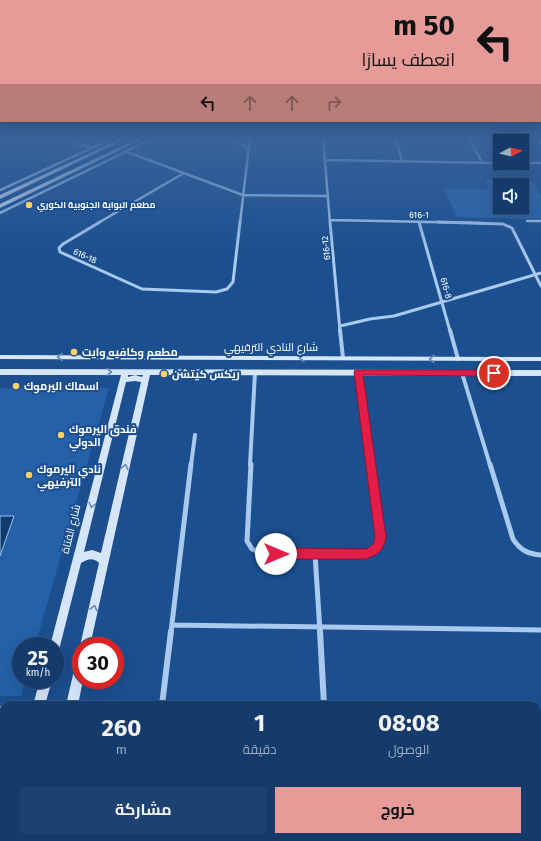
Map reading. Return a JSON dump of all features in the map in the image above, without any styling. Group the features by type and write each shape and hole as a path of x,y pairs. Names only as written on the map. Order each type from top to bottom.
{"street":[{"path":"0,190 30,176"},
{"path":"0,197 44,176"},
{"path":"0,206 63,176"},
{"path":"0,213 77,176"},
{"name":"616-18","path":"178,176 63,244 59,248 60,252 142,289 216,292 226,289 233,282 243,195"},
{"path":"193,176 243,195 327,196"},
{"path":"243,195 245,176"},
{"name":"616-12","path":"326,176 343,358"},
{"name":"616-1","path":"330,220 497,223 508,226 514,231 536,275"},
{"path":"527,221 541,221"},
{"name":"616-8","path":"420,222 458,359"},
{"path":"340,326 370,319 394,316 541,273"},
{"path":"536,275 541,286"},
{"name":"شارع النادي الترفيهي","path":"0,357 541,359"},
{"path":"400,358 401,373"},
{"path":"0,372 124,376 135,378 146,376 255,372 541,373"},
{"path":"255,372 247,541 251,549 259,553 315,554 369,553 377,549 380,541 358,372"},
{"path":"462,373 512,539 522,551 532,555 541,555"},
{"name":"شارع الفتاة","path":"57,637 124,376"},
{"path":"87,637 146,376"},
{"path":"162,701 195,435"},
{"path":"78,560 83,556 93,554 98,555 104,562"},
{"path":"315,554 324,701"},
{"path":"172,625 541,630"},
{"path":"40,701 43,689"},
{"path":"73,701 76,689"}],"shaded area":[{"name":"نادي اليرموك الترفيهي","path":"0,388 109,388 38,637 12,637 12,689 23,689 21,696 0,696"},
{"path":"0,516 14,516 0,556"}],"building":[{"path":"485,179 493,179 493,214 529,214 529,180 531,180 541,195 541,218 457,217 444,189 489,189"}],"place":[{"name":"مطعم البوابة الجنوبية الكوري","path":"29,205"},
{"name":"مطعم وكافيه وايت","path":"74,352"},
{"name":"ريكس كيتشن","path":"164,374"},
{"name":"اسماك اليرموك","path":"16,386"},
{"name":"فندق اليرموك الدولي","path":"61,435"},
{"name":"نادي اليرموك الترفيهي","path":"29,475"}],"route":[{"path":"276,554 365,554 373,552 379,545 381,537 358,372 494,373"}]}
